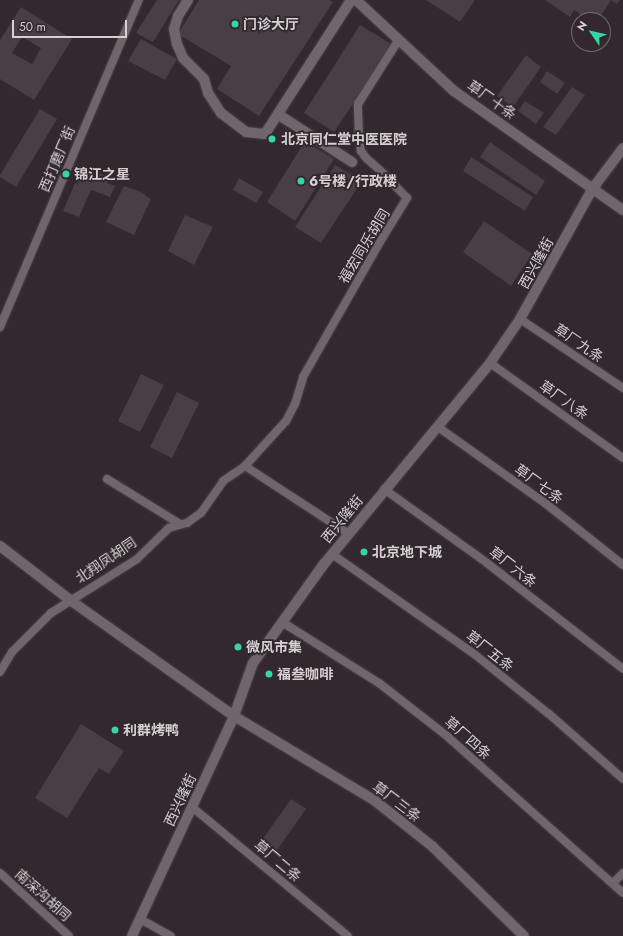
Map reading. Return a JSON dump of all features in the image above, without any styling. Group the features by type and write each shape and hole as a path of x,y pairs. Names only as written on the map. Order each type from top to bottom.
{"street":[{"path":"188,0 175,24 177,44 183,58 204,79 208,93 214,105 246,132 256,134 266,134 351,0"},
{"name":"草厂十条","path":"356,0 398,41 454,91 623,210"},
{"path":"278,115 352,162"},
{"name":"西兴隆街","path":"132,936 234,716 252,664 332,554 384,489 438,427 490,363 520,319 593,188 623,148"},
{"name":"北翔凤胡同","path":"0,546 70,600 234,716"},
{"name":"草厂三条","path":"234,716 374,800 433,848 524,936"}],"lane":[{"name":"西打磨厂街","path":"0,327 139,0"},
{"name":"福宏同乐胡同","path":"245,466 286,421 295,404 303,377 380,242 407,198 361,152 359,138 358,104 398,41"},
{"name":"草厂九条","path":"520,319 623,388"},
{"name":"草厂八条","path":"490,363 623,458"},
{"name":"草厂七条","path":"438,427 545,503 623,565"},
{"name":"北翔凤胡同","path":"0,672 12,652 50,613 137,559 169,528 187,523 201,513 223,481 245,466"},
{"path":"245,466 349,534"},
{"path":"107,479 180,524"},
{"name":"草厂六条","path":"384,489 487,563 623,669"},
{"name":"草厂五条","path":"332,554 473,653 549,714 623,779"},
{"name":"草厂四条","path":"282,622 386,688 448,738 623,893"},
{"name":"草厂二条","path":"192,807 348,936"},
{"name":"南深沟胡同","path":"0,873 69,936"},
{"path":"613,883 623,873"},
{"path":"140,919 172,936"}],"building":[{"path":"157,0 179,0 153,42 136,33"},
{"path":"199,0 329,0 333,2 259,116 217,89 231,66 178,34"},
{"path":"426,0 475,0 460,22"},
{"path":"545,0 611,0 603,12 577,12 574,10 571,12 570,17"},
{"path":"611,0 620,0 617,4"},
{"path":"21,7 72,39 34,100 0,79 0,40","holes":["22,37 41,48 32,64 12,53"]},
{"path":"360,25 393,45 334,132 304,113"},
{"path":"141,39 177,59 165,80 128,61"},
{"path":"526,55 541,67 513,107 497,96"},
{"path":"547,71 565,83 557,94 540,82"},
{"path":"572,87 585,95 556,135 543,127"},
{"path":"525,101 544,113 536,124 518,111"},
{"path":"40,109 57,119 16,187 0,177 0,175"},
{"name":"6号楼/行政楼","path":"305,141 334,159 295,221 267,202"},
{"path":"490,142 545,181 536,195 480,157"},
{"path":"471,157 533,197 525,211 463,171"},
{"path":"83,165 108,177 107,183 115,186 110,197 91,190 79,217 63,211"},
{"path":"335,165 362,181 321,243 295,227"},
{"path":"239,178 263,192 256,203 233,190"},
{"path":"124,186 139,191 151,199 134,235 106,222"},
{"path":"185,215 213,227 194,265 168,251"},
{"path":"484,221 532,254 511,286 463,252"},
{"path":"141,374 164,385 140,432 118,421"},
{"path":"177,392 199,403 172,458 150,447"},
{"path":"81,724 124,751 109,774 99,768 67,818 35,798"},
{"path":"291,799 306,809 277,850 262,840"}],"place":[{"name":"门诊大厅","path":"235,24"},
{"name":"北京同仁堂中医医院","path":"272,139"},
{"name":"锦江之星","path":"66,174"},
{"name":"6号楼/行政楼","path":"301,181"},
{"name":"北京地下城","path":"364,552"},
{"name":"微风市集","path":"238,647"},
{"name":"福叁咖啡","path":"269,674"},
{"name":"利群烤鸭","path":"115,730"}]}
